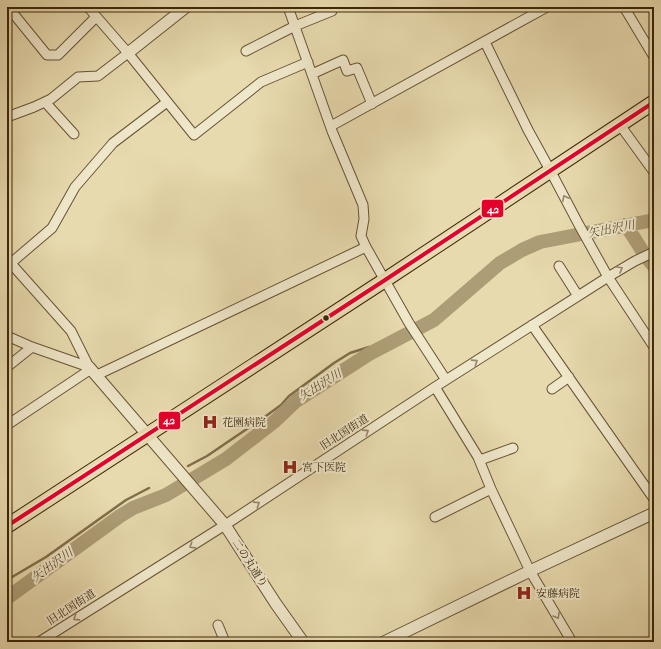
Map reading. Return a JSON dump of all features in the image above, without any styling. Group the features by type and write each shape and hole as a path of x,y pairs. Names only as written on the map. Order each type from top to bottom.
{"highway":[{"path":"7,526 385,280 654,102"}],"street":[{"path":"8,7 47,55 58,55 96,17"},
{"path":"88,7 128,53 194,135 261,82 308,62"},
{"path":"7,117 45,102 78,77 98,76 184,7"},
{"path":"288,7 331,126 363,205 364,219 361,236 409,323 446,380"},
{"path":"331,126 485,42 531,11 547,7"},
{"path":"624,7 654,57"},
{"path":"246,51 295,26 332,11"},
{"path":"485,42 506,87 579,225 608,277 654,347"},
{"path":"312,74 343,60 347,71 357,68 372,104"},
{"path":"45,102 74,134"},
{"path":"148,434 92,370 71,331 9,261 52,228 75,186 113,143 167,102"},
{"path":"620,125 654,172"},
{"path":"7,425 92,370 366,247"},
{"name":"旧北国街道","path":"40,642 225,525 532,325 608,277 648,254"},
{"path":"559,266 578,296"},
{"path":"532,325 654,499"},
{"path":"7,336 92,370"},
{"path":"7,367 32,346"},
{"path":"552,389 569,377"},
{"path":"435,387 480,460 491,488 530,571 572,642"},
{"name":"二の丸通り","path":"148,434 225,525 276,604 303,642"},
{"path":"480,460 513,448"},
{"path":"435,517 491,488"},
{"path":"384,642 654,513"},
{"path":"218,626 225,642"}],"waterway":[{"name":"矢出沢川","path":"7,598 120,516 133,508 166,495 226,459 275,421 296,401 369,354 434,320 500,263 522,250 540,242 654,220"},
{"path":"625,225 654,266"},
{"path":"188,466 207,456 266,416 281,405 289,396 350,353 369,347 377,350"},
{"path":"7,580 46,557 126,500 149,488"}],"transit line":[{"name":"42","path":"7,526 385,280 654,102"}],"place":[{"name":"花園病院","path":"210,422"},
{"name":"宮下医院","path":"290,467"},
{"name":"安藤病院","path":"524,593"}]}
